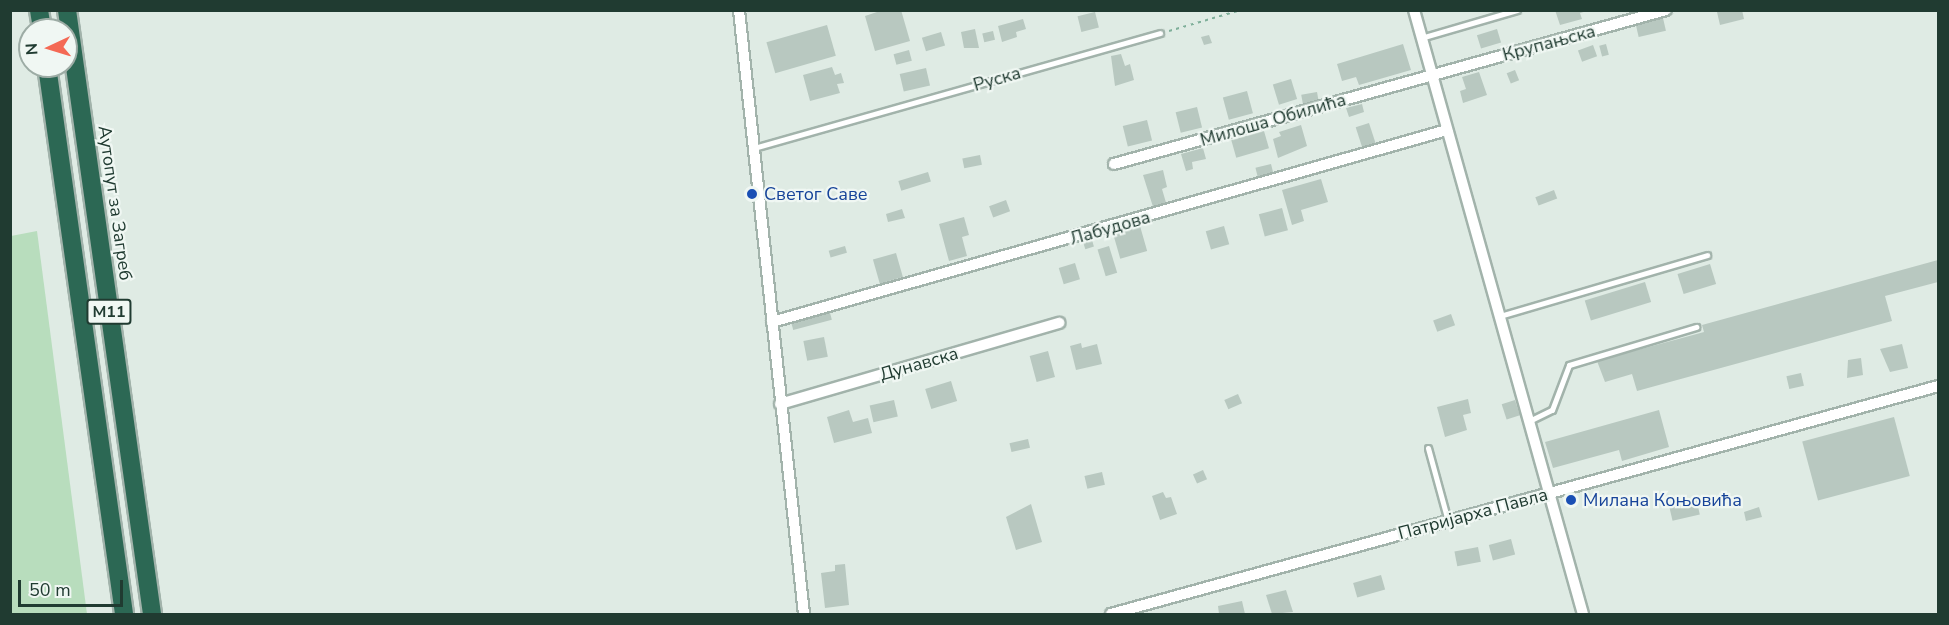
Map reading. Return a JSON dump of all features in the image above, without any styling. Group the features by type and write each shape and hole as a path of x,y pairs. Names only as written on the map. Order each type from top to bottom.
{"highway":[{"name":"Аутопут за Загреб","path":"67,10 152,615"},
{"name":"M11","path":"49,78 123,615"}],"street":[{"path":"739,10 804,615"},
{"path":"1414,10 1583,615"},
{"name":"Крупањска","path":"1431,75 1666,10"},
{"name":"Милоша Обилића","path":"1114,164 1431,75"},
{"name":"Лабудова","path":"772,322 1447,130"},
{"name":"Дунавска","path":"780,404 1059,323"},
{"name":"Патријарха Павла","path":"1111,615 1938,386"}],"lane":[{"path":"1421,38 1517,10"},
{"name":"Руска","path":"754,148 1160,33"},
{"path":"1500,316 1707,255"},
{"path":"1529,421 1552,411 1569,365 1696,327"},
{"path":"1428,448 1448,520"}],"path":[{"path":"1160,33 1240,10"}],"green space":[{"path":"37,231 87,614 11,614 11,236"}],"building":[{"path":"883,10 901,10 910,41 875,51 865,16"},
{"path":"1555,10 1587,11 1580,13 1582,19 1560,25"},
{"path":"1742,10 1744,19 1720,25 1717,12"},
{"path":"1095,12 1099,28 1081,32 1078,16"},
{"path":"1663,18 1666,31 1639,37 1636,24"},
{"path":"1023,19 1026,29 1016,32 1017,37 1002,42 998,26"},
{"path":"827,25 836,56 775,73 766,42"},
{"path":"975,29 979,48 964,48 961,32"},
{"path":"1497,29 1501,42 1481,49 1477,35"},
{"path":"993,31 995,40 984,42 982,33"},
{"path":"941,32 945,45 926,51 922,38"},
{"path":"1209,35 1212,43 1204,45 1201,37"},
{"path":"1403,44 1411,70 1359,85 1356,77 1342,81 1337,64"},
{"path":"1606,44 1609,55 1602,56 1599,46"},
{"path":"1593,45 1597,56 1582,62 1578,50"},
{"path":"909,50 912,61 896,65 894,54"},
{"path":"1121,54 1125,66 1130,64 1134,80 1115,86 1111,56"},
{"path":"832,67 835,75 841,73 844,83 837,84 840,93 810,101 803,75"},
{"path":"926,68 930,86 904,92 900,74"},
{"path":"1515,70 1519,80 1511,84 1507,73"},
{"path":"1479,72 1487,95 1463,103 1460,91 1466,89 1462,77"},
{"path":"1291,79 1297,99 1279,105 1273,85"},
{"path":"1247,91 1253,113 1229,120 1223,97"},
{"path":"1317,92 1319,103 1303,106 1301,95"},
{"path":"1362,104 1364,112 1349,117 1346,108"},
{"path":"1197,107 1202,127 1181,133 1176,112"},
{"path":"1147,120 1152,140 1128,146 1123,126"},
{"path":"1369,123 1376,145 1363,149 1356,127"},
{"path":"1301,125 1307,146 1278,158 1273,139 1281,136 1279,132"},
{"path":"1264,131 1269,148 1236,158 1231,140"},
{"path":"1203,148 1206,159 1192,162 1193,169 1186,171 1181,154"},
{"path":"980,155 982,165 964,168 962,158"},
{"path":"1271,164 1274,176 1258,180 1255,168"},
{"path":"1163,170 1167,187 1162,189 1167,206 1154,210 1143,175"},
{"path":"928,172 931,182 901,191 898,181"},
{"path":"1321,179 1328,202 1301,210 1304,221 1292,225 1282,190"},
{"path":"1554,190 1557,198 1539,206 1535,197"},
{"path":"1006,200 1010,211 993,217 989,206"},
{"path":"1282,208 1288,230 1265,236 1259,214"},
{"path":"902,209 905,218 888,222 886,214"},
{"path":"964,217 969,235 962,237 967,256 949,261 939,224"},
{"path":"1140,226 1147,251 1120,259 1113,234"},
{"path":"1224,226 1229,244 1211,250 1206,231"},
{"path":"1091,237 1094,247 1085,249 1082,240"},
{"path":"845,246 847,253 831,257 829,251"},
{"path":"1109,246 1117,273 1106,276 1098,250"},
{"path":"896,253 903,277 880,284 873,260"},
{"path":"1938,260 1938,282 1885,296 1892,321 1637,391 1632,374 1605,382 1597,361 1704,332 1702,325"},
{"path":"1075,263 1080,279 1064,284 1059,268"},
{"path":"1710,264 1716,284 1684,294 1677,274"},
{"path":"1645,282 1651,302 1591,321 1585,300"},
{"path":"829,309 832,320 793,330 790,319"},
{"path":"1451,314 1455,325 1437,332 1433,320"},
{"path":"824,337 828,357 807,361 803,341"},
{"path":"1081,343 1082,348 1097,344 1102,364 1076,370 1070,346"},
{"path":"1902,344 1908,368 1890,372 1880,349"},
{"path":"1048,351 1055,377 1037,382 1030,356"},
{"path":"1861,358 1863,375 1847,378 1848,360"},
{"path":"1801,373 1804,386 1789,389 1786,376"},
{"path":"951,381 957,401 931,409 925,389"},
{"path":"1238,394 1242,403 1228,409 1224,400"},
{"path":"1468,399 1471,413 1463,415 1467,430 1445,437 1437,407"},
{"path":"894,400 898,417 873,422 870,406"},
{"path":"1515,400 1520,415 1507,420 1502,404"},
{"path":"849,410 853,422 868,418 872,433 834,443 827,417"},
{"path":"1659,410 1669,447 1622,461 1619,450 1553,468 1545,442"},
{"path":"1894,417 1910,476 1818,501 1802,442"},
{"path":"1028,439 1030,448 1012,452 1009,443"},
{"path":"1203,470 1207,479 1197,484 1193,474"},
{"path":"1102,472 1105,485 1087,489 1084,476"},
{"path":"1163,492 1166,498 1171,497 1177,514 1160,520 1152,496"},
{"path":"1696,498 1700,515 1673,521 1669,504"},
{"path":"1031,504 1042,542 1016,550 1006,517"},
{"path":"1759,507 1762,517 1746,521 1744,512"},
{"path":"1511,539 1515,554 1493,560 1489,545"},
{"path":"1478,547 1481,562 1457,566 1454,552"},
{"path":"845,564 849,605 825,608 821,573 835,571 835,565"},
{"path":"1381,575 1385,589 1357,597 1353,583"},
{"path":"1286,590 1293,612 1272,614 1266,595"},
{"path":"1242,601 1245,614 1219,614 1218,606"}],"place":[{"name":"Светог Саве","path":"752,194"},
{"name":"Милана Коњовића","path":"1571,500"}]}
